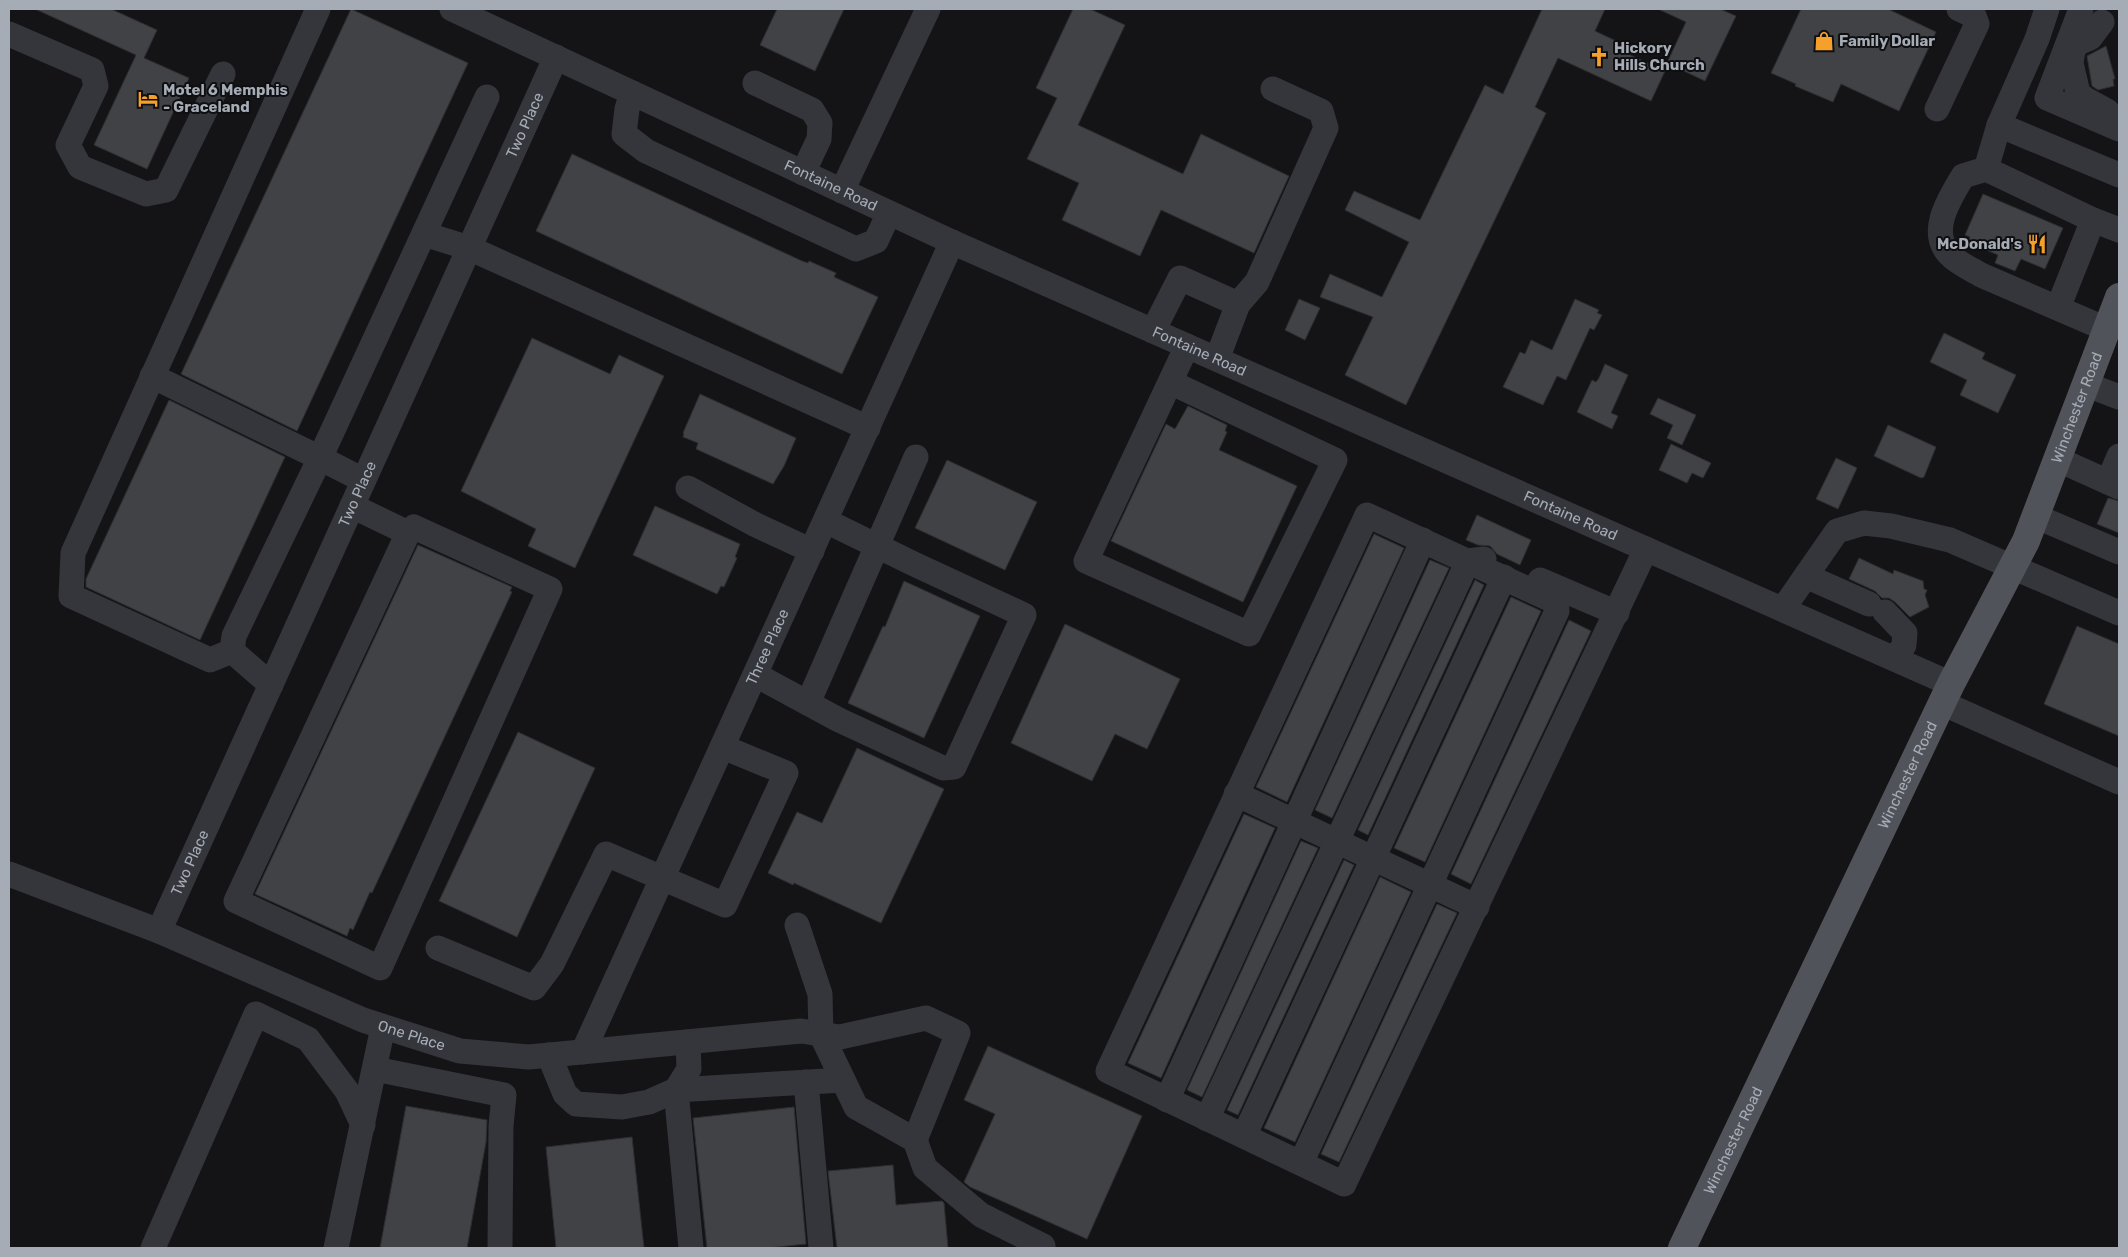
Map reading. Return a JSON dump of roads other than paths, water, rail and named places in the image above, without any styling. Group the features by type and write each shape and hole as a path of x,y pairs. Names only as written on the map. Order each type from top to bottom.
{"main road":[{"name":"Winchester Road","path":"1684,1244 1947,693 2026,541 2085,384 2113,318"}],"street":[{"path":"232,650 210,660 71,596 73,553 318,9"},
{"name":"Fontaine Road","path":"452,9 952,242 1896,659 1947,693 2119,782"},
{"path":"842,190 928,9"},
{"path":"1938,109 1977,24 1974,16 1959,9"},
{"path":"1986,169 1999,125 2037,39 2047,9"},
{"path":"2096,18 2046,98 2115,127"},
{"path":"9,34 92,70 96,86 68,145 80,167 146,194 166,190 223,74"},
{"name":"Two Place","path":"159,931 556,57"},
{"path":"755,83 812,110 820,123 819,139 803,173"},
{"path":"1217,359 1238,304 1256,282 1326,128 1321,111 1273,89"},
{"path":"632,93 627,109 624,134 646,151 794,221 856,249 876,241 889,212"},
{"path":"232,650 234,636 320,458 487,97"},
{"path":"1999,125 2119,175"},
{"path":"2113,318 2058,308 1981,275 1964,266 1949,254 1940,238 1940,229 1949,200 1963,176 1986,169 2093,220 2119,230"},
{"path":"2058,308 2093,220"},
{"path":"424,234 469,248 868,428"},
{"name":"Three Place","path":"583,1052 952,242"},
{"path":"1153,331 1180,278 1238,304"},
{"path":"1170,382 1335,460 1249,634 1086,561 1170,382 1187,346"},
{"path":"152,376 363,480"},
{"path":"2085,384 2119,398"},
{"path":"2057,459 2114,485 2119,456"},
{"path":"808,703 916,457"},
{"path":"688,488 756,525 812,551"},
{"path":"352,506 408,533"},
{"path":"1301,1163 1557,611 1556,602 1366,515 1108,1071 1344,1184 1646,549"},
{"path":"2035,516 2119,552"},
{"path":"756,675 839,720 943,768 954,767 1024,614 826,521"},
{"path":"1783,609 1837,530 1864,523 1891,526 1950,540 2119,613"},
{"path":"414,527 550,590 380,968 236,901 408,533 414,527"},
{"path":"1167,1100 1423,540"},
{"path":"1468,561 1488,558 1617,613"},
{"path":"1207,1119 1468,561"},
{"path":"1806,576 1877,608 1906,632 1904,645 1896,659"},
{"path":"1244,1136 1504,577"},
{"path":"232,650 271,685"},
{"path":"438,948 534,988 552,964 606,854 725,905 786,774 723,747"},
{"path":"1236,794 1477,907"},
{"name":"One Place","path":"9,874 159,931 363,1020 460,1051 529,1057 801,1031 831,1036 926,1018 958,1033 915,1140"},
{"path":"797,925 820,994 843,1080 856,1107 915,1140 925,1168 981,1215 1043,1246"},
{"path":"153,1248 256,1014 308,1040 347,1091 363,1125"},
{"path":"336,1248 383,1026"},
{"path":"688,1042 689,1070 676,1090 691,1248"},
{"path":"549,1055 565,1094 576,1104 622,1107 649,1102 676,1090 843,1080"},
{"path":"375,1069 504,1095 501,1126 500,1248"},
{"path":"806,1082 821,1248"}],"place":[{"name":"Family Dollar","path":"1824,41"},
{"name":"Hickory Hills Church","path":"1599,57"},
{"name":"Motel 6 Memphis - Graceland","path":"148,99"},
{"name":"McDonald's","path":"2037,244"}]}
